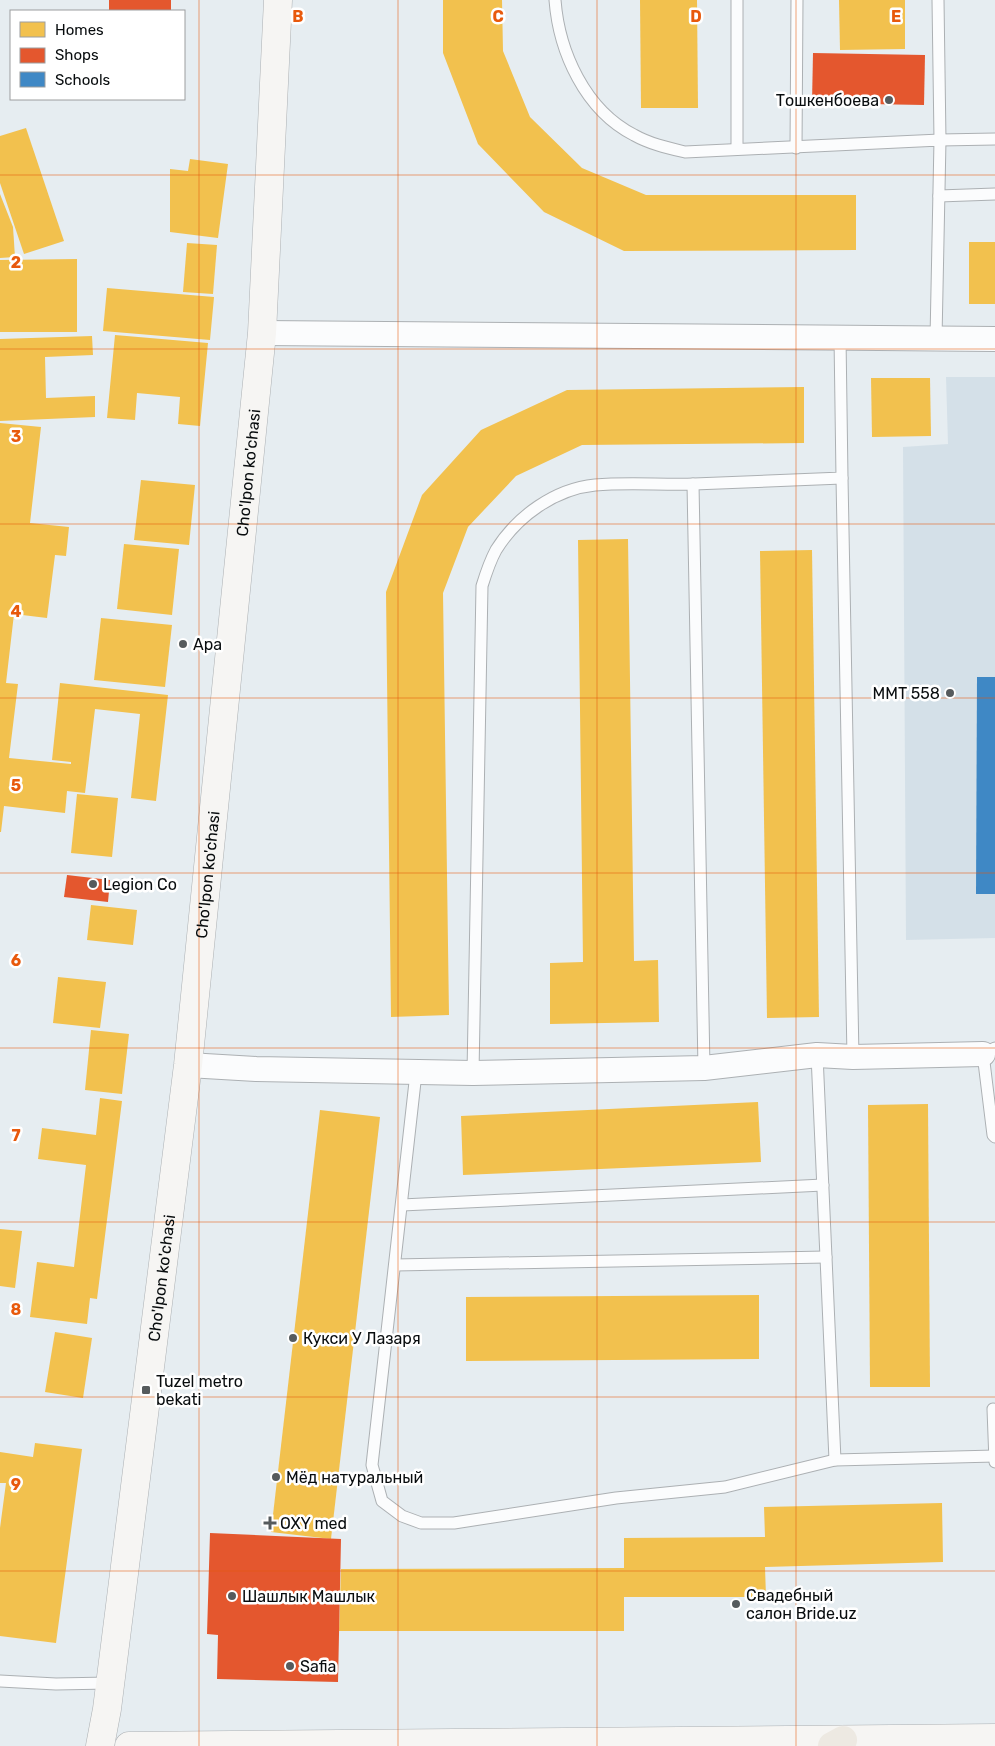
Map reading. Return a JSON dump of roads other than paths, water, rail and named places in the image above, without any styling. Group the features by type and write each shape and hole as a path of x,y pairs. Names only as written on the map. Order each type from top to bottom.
{"main road":[{"name":"Cho'lpon ko'chasi","path":"100,1746 188,1065 262,332 278,0"},
{"path":"129,1746 838,1743 995,1738"}],"street":[{"path":"262,332 995,340"},
{"path":"188,1065 256,1069 473,1073 704,1068 817,1055 853,1057 989,1051"}],"lane":[{"path":"555,0 559,27 566,52 577,78 612,120 633,135 658,146 685,152 995,138"},
{"path":"737,149 738,0"},
{"path":"796,148 797,0"},
{"path":"936,339 940,140 938,0"},
{"path":"939,196 995,194"},
{"path":"840,337 853,1057"},
{"path":"473,1073 482,586 496,550 521,520 556,496 575,489 595,485 693,484 842,478"},
{"path":"693,484 704,1068"},
{"path":"989,1051 993,1135 995,1137"},
{"path":"817,1055 835,1460"},
{"path":"416,1073 372,1465 382,1501 402,1516 421,1524 454,1523 616,1498 725,1487 835,1460 995,1456"},
{"path":"402,1205 823,1186"},
{"path":"395,1265 826,1257"},
{"path":"993,1409 995,1464"},
{"path":"0,1681 56,1684 109,1683"}],"place":[{"name":"Тошкенбоева","path":"889,100"},
{"name":"Ара","path":"183,644"},
{"name":"MMT 558","path":"950,693"},
{"name":"Legion Co","path":"93,884"},
{"name":"Кукси У Лазаря","path":"293,1338"},
{"name":"Tuzel metro bekati","path":"146,1390"},
{"name":"Мёд натуральный","path":"276,1477"},
{"name":"OXY med","path":"270,1523"},
{"name":"Шашлык Машлык","path":"232,1596"},
{"name":"Свадебный салон Bride.uz","path":"736,1604"},
{"name":"Safia","path":"290,1666"}]}
